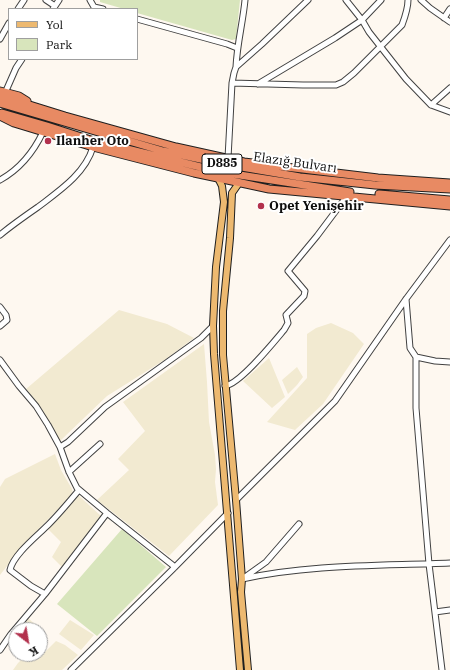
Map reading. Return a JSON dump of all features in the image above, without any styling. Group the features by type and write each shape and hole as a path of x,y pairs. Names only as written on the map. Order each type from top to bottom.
{"highway":[{"path":"2,94 7,98 176,148 244,162 378,178 450,183"},
{"name":"Elazığ Bulvarı","path":"0,103 163,151 224,164 300,177 375,185 450,189"},
{"name":"Elazığ Bulvarı","path":"0,113 94,141 233,174 363,193 450,200"},
{"path":"0,116 14,123 93,147 239,183 269,188 450,206"}],"main road":[{"path":"218,178 222,186 224,202 216,267 213,326 214,354 240,670"},
{"path":"239,183 232,193 230,238 222,312 222,355 236,500 242,579 241,592 248,670"}],"street":[{"path":"46,0 54,7 59,0"},
{"path":"90,0 94,7 98,8"},
{"path":"228,158 232,83 236,67 237,48 245,0"},
{"path":"236,67 308,0"},
{"path":"346,0 406,79 431,105 450,112"},
{"path":"257,84 362,20 381,0"},
{"path":"232,83 336,85 343,82 402,25 408,0"},
{"path":"421,0 450,22"},
{"path":"444,18 450,9"},
{"path":"138,19 237,48"},
{"path":"0,38 8,26"},
{"path":"2,94 21,60"},
{"path":"431,105 450,88"},
{"path":"0,180 9,175 25,161 44,132"},
{"path":"0,234 71,181 83,167 93,147"},
{"path":"225,386 230,386 244,374 284,330 288,323 286,315 304,296 305,293 288,271 347,196"},
{"path":"236,500 335,401 406,299 450,240"},
{"path":"406,299 410,348 416,357 416,408 430,564 442,670"},
{"path":"0,307 6,315 7,320 0,326"},
{"path":"60,447 68,442 105,407 201,338 213,326"},
{"path":"416,357 450,362"},
{"path":"0,360 18,386 36,406 48,425 60,447 69,472 77,488 175,567"},
{"path":"69,472 100,444"},
{"path":"44,594 10,570 10,566 21,551 48,525 79,490"},
{"path":"0,650 107,513"},
{"path":"71,670 228,513"},
{"path":"242,579 266,562 299,524"},
{"path":"242,579 266,574 353,566 450,563"},
{"path":"435,612 450,610"}],"shaded area":[{"path":"119,310 167,324 194,338 166,359 107,396 60,441 37,402 26,389"},
{"path":"331,323 353,333 364,344 323,404 295,430 267,422 307,378 307,334 316,328"},
{"path":"204,344 209,422 215,455 215,482 218,505 169,556 97,500 129,470 118,459 145,431 123,402"},
{"path":"269,358 285,397 272,408 243,381"},
{"path":"297,367 303,377 288,394 282,380"},
{"path":"55,454 73,494 26,542 0,575 0,487 5,479"},
{"path":"77,494 101,516 62,567 52,557 61,542 47,528"},
{"path":"28,618 33,622 25,622"},
{"path":"70,620 94,635 81,650 59,634"},
{"path":"56,641 65,645 78,655 62,670 13,670 19,662 48,662 48,649"}],"green space":[{"path":"100,0 240,0 236,39 232,40 138,13 138,8 121,8 100,2"},
{"path":"122,529 166,567 97,636 57,604"}],"place":[{"name":"Ilanher Oto","path":"48,141"},
{"name":"Opet Yenişehir","path":"261,206"}]}
